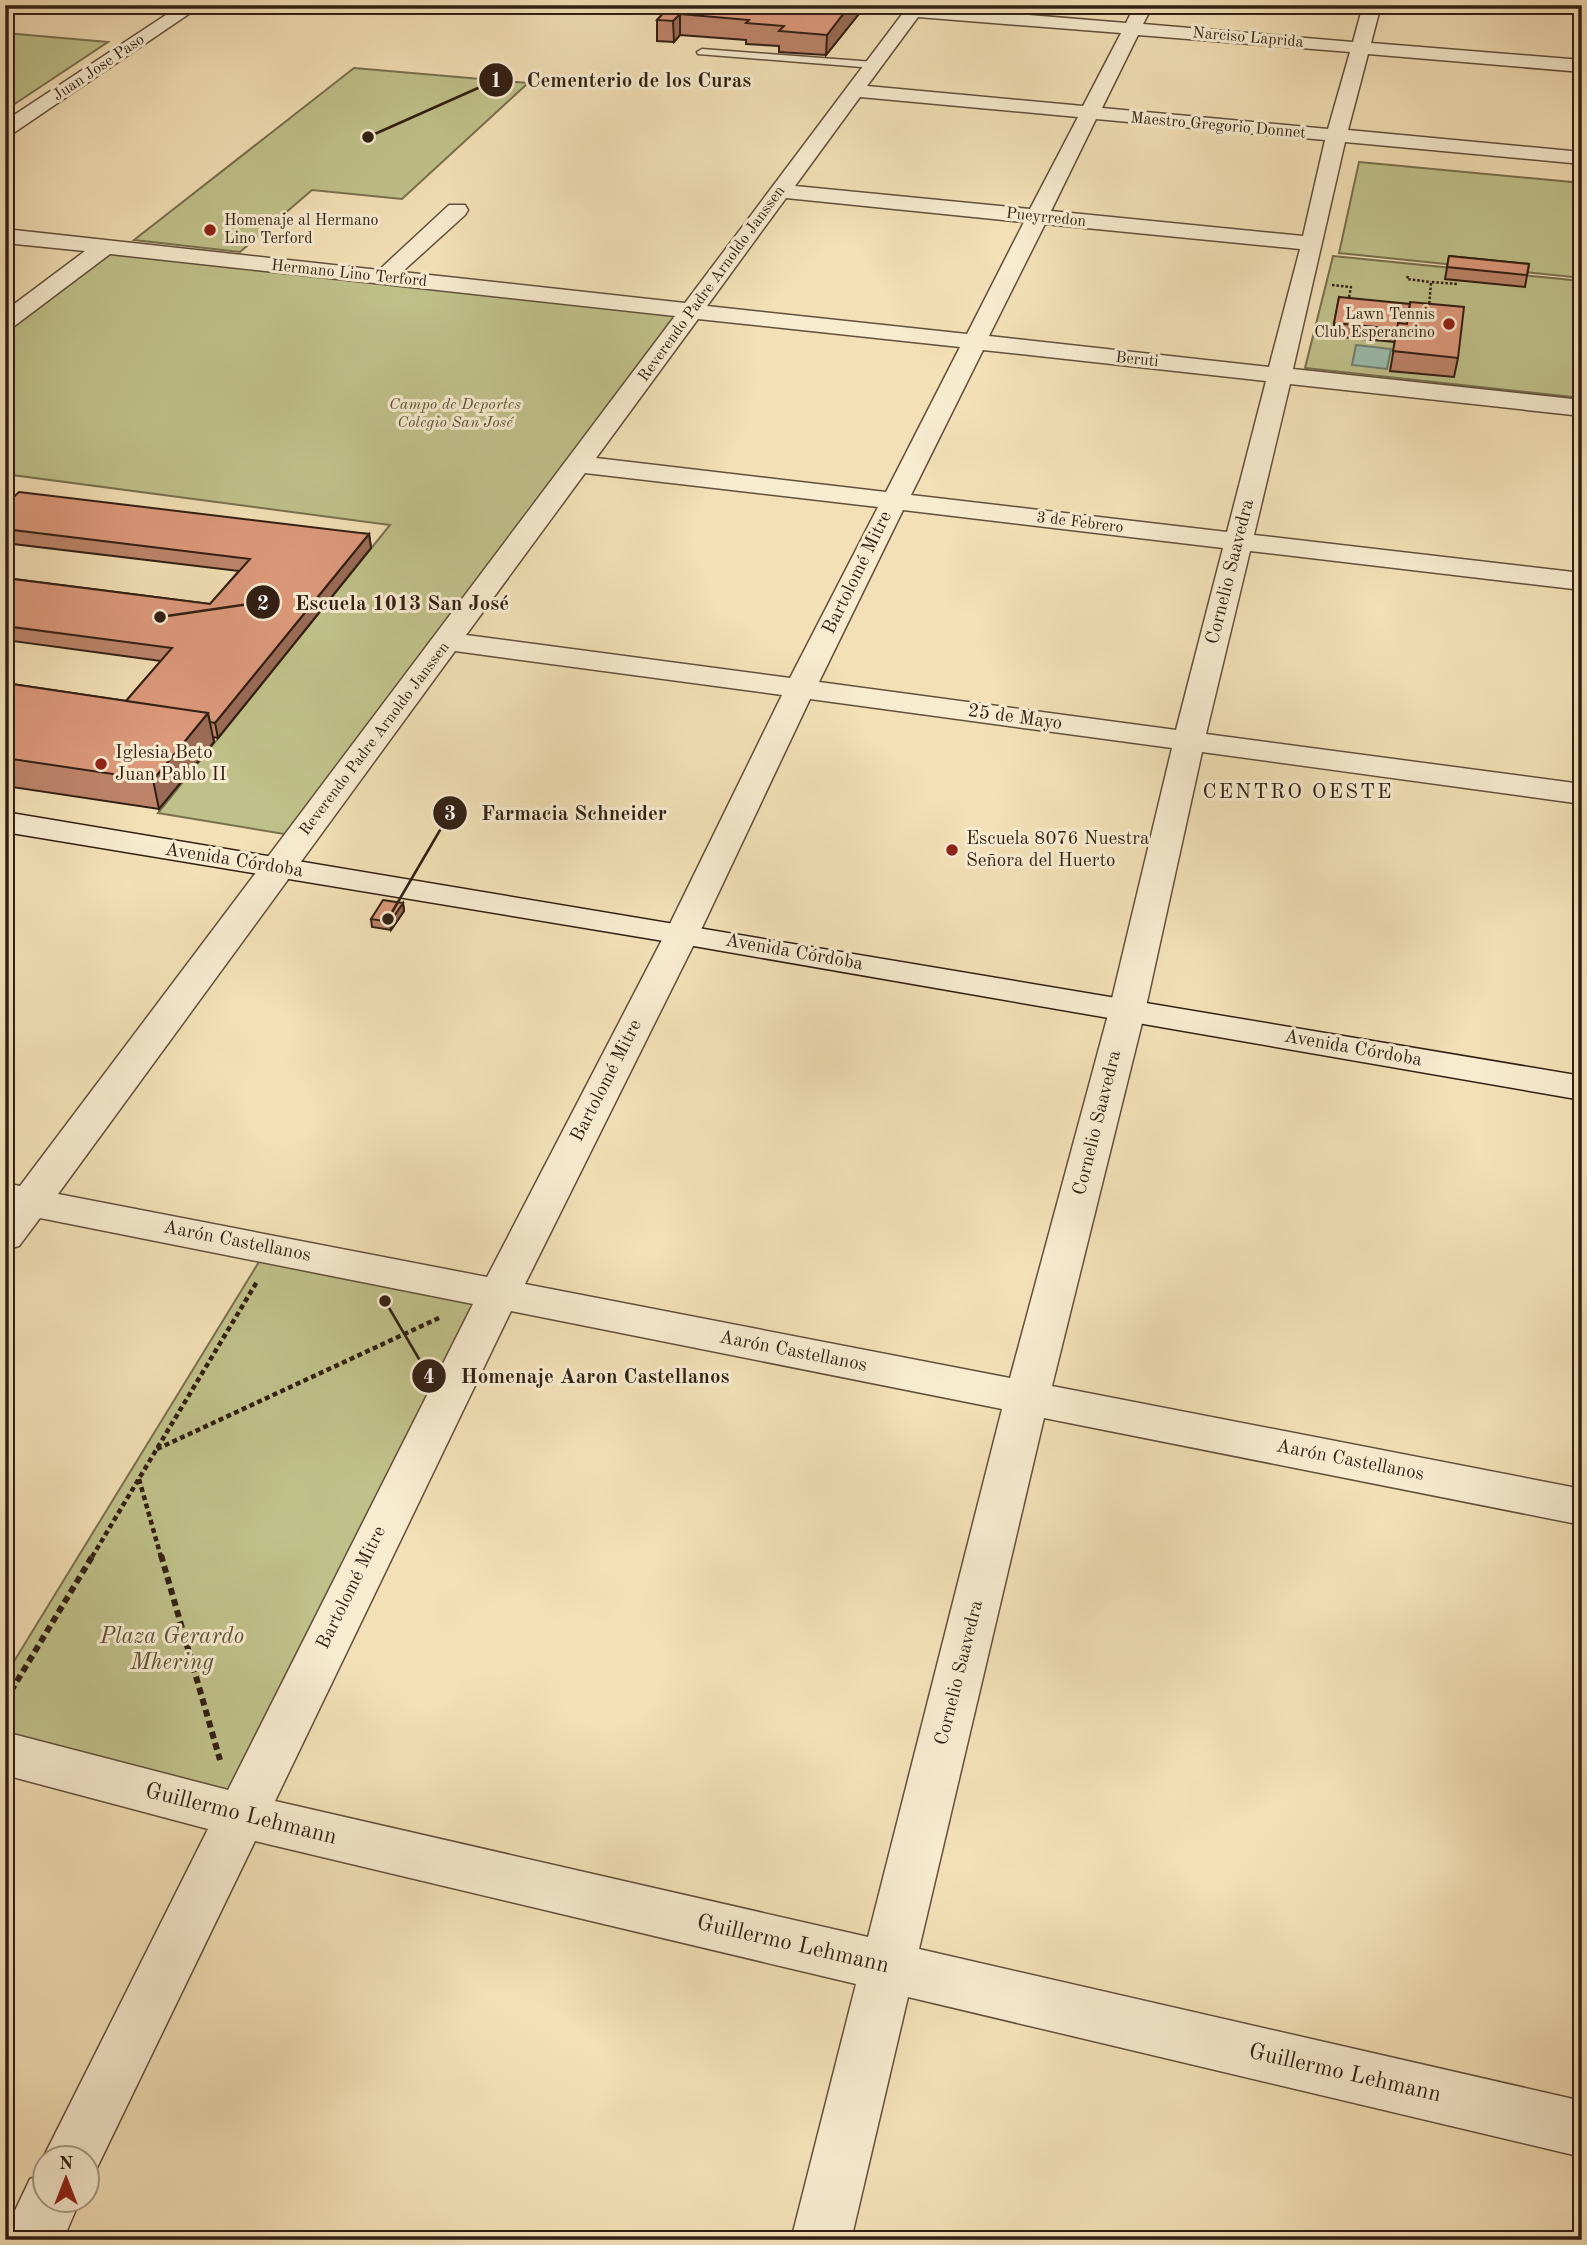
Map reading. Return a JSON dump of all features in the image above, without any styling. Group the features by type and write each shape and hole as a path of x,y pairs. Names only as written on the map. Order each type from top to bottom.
{"street":[{"name":"Juan Jose Paso","path":"5,131 194,5"},
{"name":"Cornelio Saavedra","path":"821,2240 1027,1398 1129,1000 1336,137 1372,5"},
{"name":"Narciso Laprida","path":"916,8 1138,17 1361,48 1582,66"},
{"name":"Reverendo Padre Arnoldo Janssen","path":"5,1236 18,1199 286,859 916,8"},
{"name":"Bartolomé Mitre","path":"79,2144 239,1815 687,925 800,689 972,343 1138,17"},
{"name":"Maestro Gregorio Donnet","path":"855,91 1582,158"},
{"name":"Pueyrredon","path":"780,191 1312,244"},
{"path":"383,278 457,210"},
{"name":"Hermano Lino Terford","path":"5,236 692,311"},
{"path":"8,317 104,248"},
{"name":"Beruti","path":"692,311 1582,408"},
{"name":"3 de Febrero","path":"579,464 1582,582"},
{"name":"25 de Mayo","path":"448,641 1582,794"},
{"name":"Avenida Córdoba","path":"5,799 286,859"},
{"name":"Avenida Córdoba","path":"5,822 286,859 687,925 1129,1000 1582,1088"},
{"name":"Avenida Córdoba","path":"1129,1000 1582,1065"},
{"name":"Aarón Castellanos","path":"18,1199 1582,1507"},
{"name":"Guillermo Lehmann","path":"5,1753 239,1815 1582,2129"},
{"path":"32,2240 44,2214"}],"lane":[{"path":"702,52 874,65"}],"path":[{"path":"1408,276 1407,279 1458,284"},
{"path":"1429,316 1431,282"},
{"path":"1303,283 1351,286 1346,308"},
{"path":"5,1701 261,1273"},
{"path":"156,1449 450,1314"},
{"path":"139,1478 229,1791 239,1815"}],"green space":[{"path":"5,33 108,42 13,105 5,104"},
{"path":"354,68 528,83 402,199 312,190 240,252 134,240"},
{"path":"1359,162 1582,183 1582,278 1339,253"},
{"name":"Campo de Deportes Colegio San José","path":"104,248 692,311 302,837 158,813 390,525 5,474 5,327"},
{"name":"Lawn Tennis Club Esperancino","path":"1333,256 1582,281 1582,398 1305,368"},
{"name":"Plaza Gerardo Mhering","path":"265,1252 491,1297 237,1807 5,1748 5,1676"}],"shaded area":[{"path":"1356,345 1391,349 1387,369 1352,365"}],"building":[{"path":"671,5 850,5 827,35 779,31 784,26 746,23 749,20 680,14 673,21 657,20"},
{"path":"1449,256 1529,264 1527,275 1447,267"},
{"path":"1339,297 1410,304 1407,324 1398,323 1397,329 1334,323"},
{"path":"1410,302 1464,307 1458,358 1393,351 1398,323 1407,324"},
{"path":"19,492 369,534 215,723 210,722 208,713 126,701 172,648 5,626 5,578 210,604 250,559 5,529 5,505"},
{"path":"5,683 208,713 153,780 5,758"},
{"path":"383,900 403,903 390,922 371,919"}],"place":[{"name":"Cementerio de los Curas","path":"368,137"},
{"name":"Homenaje al Hermano Lino Terford","path":"210,230"},
{"name":"Lawn Tennis Club Esperancino","path":"1449,324"},
{"name":"Escuela 1013 San José","path":"160,617"},
{"name":"Iglesia Beto Juan Pablo II","path":"101,764"},
{"name":"Escuela 8076 Nuestra Señora del Huerto","path":"952,850"},
{"name":"Farmacia Schneider","path":"388,919"},
{"name":"Homenaje Aaron Castellanos","path":"385,1301"}],"district":[{"name":"CENTRO OESTE","path":"1298,792"}]}
